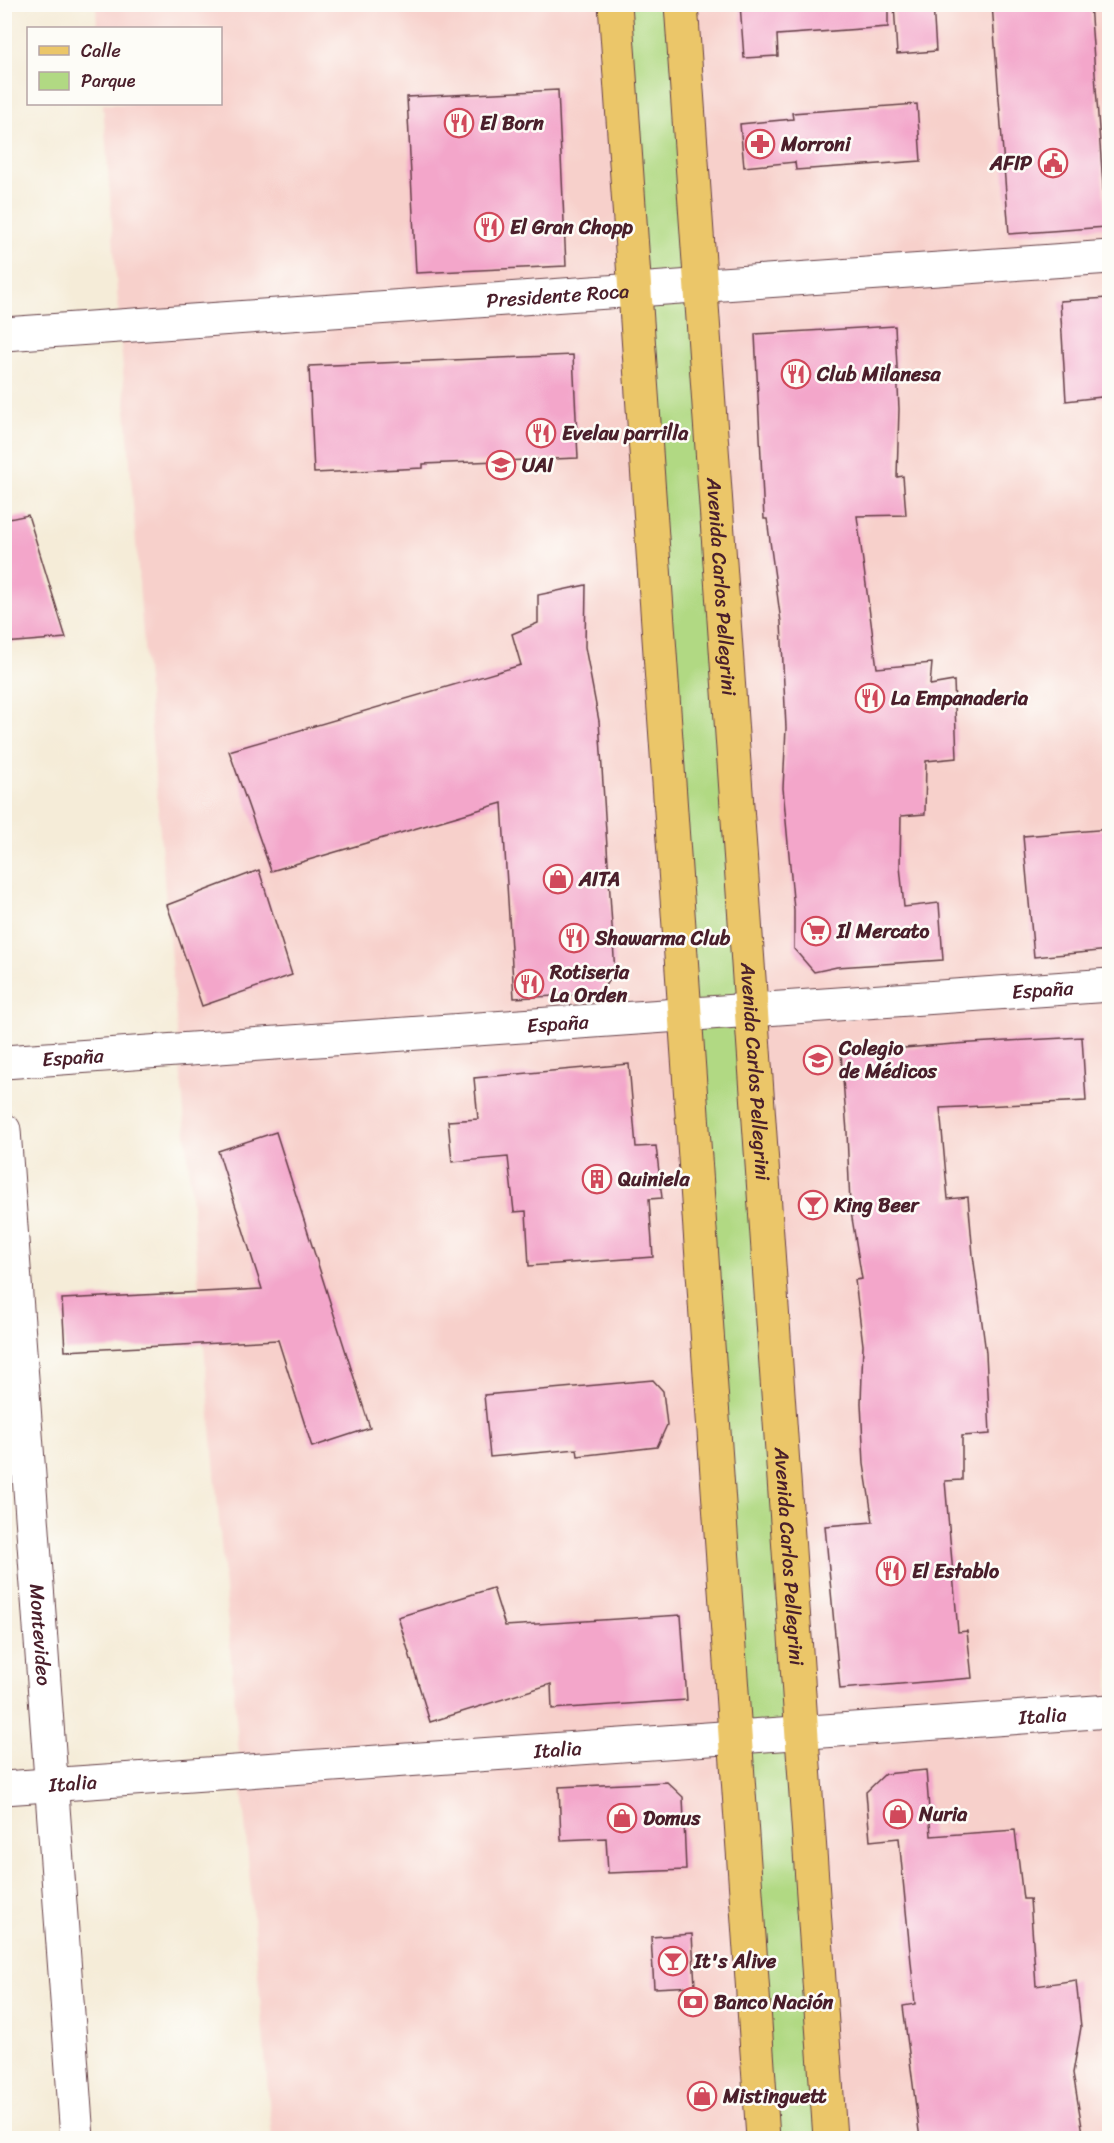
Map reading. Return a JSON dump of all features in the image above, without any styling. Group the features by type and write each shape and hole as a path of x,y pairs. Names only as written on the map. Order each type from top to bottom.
{"main road":[{"path":"615,4 763,2139"},
{"name":"Avenida Carlos Pellegrini","path":"681,4 830,2139"}],"street":[{"name":"Presidente Roca","path":"4,334 1110,257"},
{"name":"España","path":"4,1062 1110,985"},
{"name":"Montevideo","path":"4,1130 77,2139"},
{"name":"Italia","path":"4,1788 1110,1711"}],"shaded area":[{"path":"96,5 1109,5 1109,2138 272,2138 142,623 103,105 222,105 222,27 97,27"}],"green space":[{"path":"615,5 681,5 830,2138 763,2138"}],"building":[{"path":"740,4 888,4 888,27 777,35 778,56 744,58"},
{"path":"894,4 933,4 936,51 897,54"},
{"name":"AFIP","path":"992,4 1090,4 1106,227 1009,234"},
{"name":"El Gran Chopp","path":"558,90 566,266 416,273 407,97"},
{"path":"917,104 921,161 796,170 795,162 744,167 740,124 793,119 792,113"},
{"path":"1108,298 1110,396 1066,401 1060,301"},
{"path":"895,326 899,409 897,477 903,476 906,515 857,516 877,668 932,663 930,685 954,681 957,758 926,761 925,814 901,816 900,866 904,907 939,903 943,960 837,967 814,972 794,949 794,910 783,788 786,728 781,622 767,519 764,519 755,334"},
{"path":"573,355 578,458 423,464 423,468 314,473 309,366"},
{"path":"28,515 66,638 4,643 4,520"},
{"path":"586,585 585,647 599,721 615,973 598,994 514,998 502,803 271,871 229,751 521,665 512,634 538,623 538,595"},
{"path":"1110,829 1110,950 1034,957 1023,836"},
{"path":"259,870 292,975 202,1006 167,905"},
{"path":"1082,1037 1086,1101 940,1108 948,1199 968,1197 986,1353 990,1434 962,1436 962,1480 945,1481 958,1632 967,1631 972,1678 840,1689 825,1526 873,1522 864,1464 861,1403 863,1345 855,1280 862,1279 850,1206 841,1053"},
{"path":"629,1064 636,1147 656,1146 662,1198 649,1199 653,1257 529,1266 526,1211 514,1212 508,1157 452,1162 448,1121 478,1119 474,1078"},
{"path":"276,1132 370,1428 312,1447 278,1340 65,1351 62,1299 262,1289 218,1151"},
{"path":"653,1380 663,1391 667,1425 657,1447 578,1456 577,1449 490,1457 484,1395"},
{"path":"493,1588 505,1626 681,1615 687,1700 552,1709 551,1684 430,1722 398,1617"},
{"path":"926,1770 931,1836 1015,1830 1023,1899 1030,1899 1036,1986 1076,1980 1081,2027 1073,2073 1084,2139 920,2139 903,2006 915,2004 899,1838 870,1841 866,1792 885,1774"},
{"name":"Domus","path":"667,1782 683,1797 686,1870 608,1873 606,1838 561,1840 559,1787"},
{"name":"It's Alive","path":"692,1934 695,1986 654,1988 651,1937"}],"place":[{"name":"El Born","path":"459,123"},
{"name":"Morroni","path":"760,144"},
{"name":"AFIP","path":"1053,163"},
{"name":"El Gran Chopp","path":"489,227"},
{"name":"Club Milanesa","path":"796,374"},
{"name":"Evelau parrilla","path":"541,433"},
{"name":"UAI","path":"501,465"},
{"name":"La Empanaderia","path":"870,698"},
{"name":"AITA","path":"558,879"},
{"name":"Il Mercato","path":"816,931"},
{"name":"Shawarma Club","path":"574,938"},
{"name":"Rotiseria La Orden","path":"529,984"},
{"name":"Colegio de Médicos","path":"818,1060"},
{"name":"Quiniela","path":"597,1179"},
{"name":"King Beer","path":"813,1205"},
{"name":"El Establo","path":"891,1571"},
{"name":"Nuria","path":"898,1814"},
{"name":"Domus","path":"622,1818"},
{"name":"It's Alive","path":"673,1961"},
{"name":"Banco Nación","path":"693,2002"},
{"name":"Mistinguett","path":"702,2096"}]}
